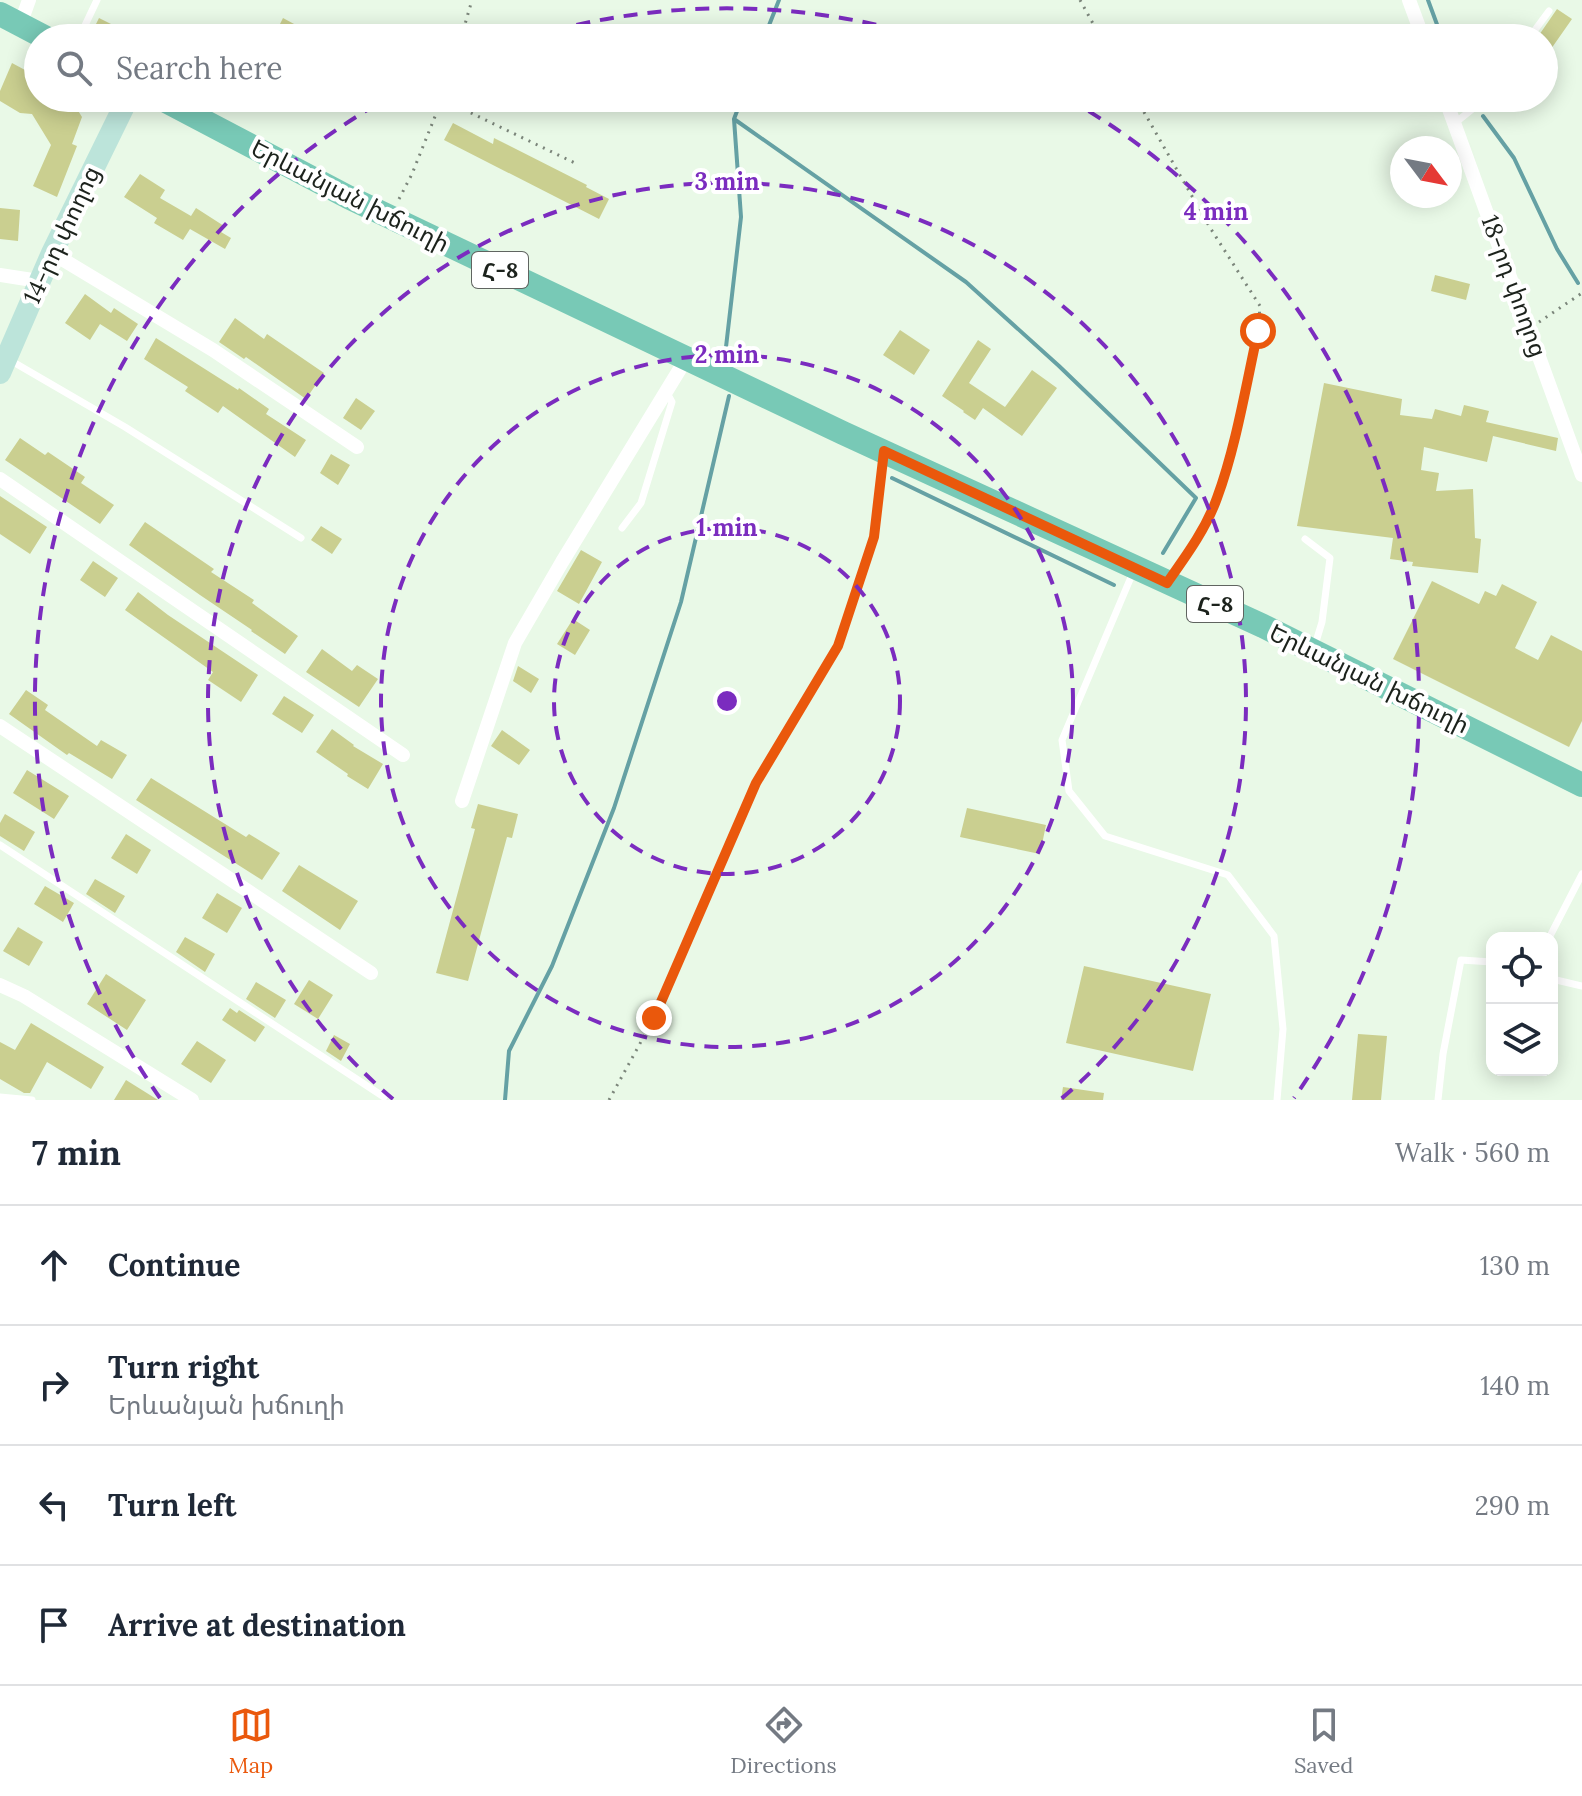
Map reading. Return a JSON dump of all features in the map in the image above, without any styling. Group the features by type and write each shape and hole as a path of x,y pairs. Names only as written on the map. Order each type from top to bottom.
{"main road":[{"name":"Երևանյան խճուղի","path":"187,112 348,197 686,359 1313,651 1582,785"}],"street":[{"path":"10,19 29,0"},
{"path":"1409,0 1418,24"},
{"name":"14-րդ փողոց","path":"3,366 52,253 121,112"},
{"name":"18-րդ փողոց","path":"1451,112 1582,475"},
{"path":"52,253 213,350 357,447"},
{"path":"0,275 39,281"},
{"path":"462,801 515,643 686,359"},
{"path":"0,479 403,755"},
{"path":"0,726 371,973"},
{"path":"0,985 24,996 192,1100"}],"lane":[{"path":"86,24 97,0"},
{"path":"1539,24 1549,11"},
{"path":"1455,123 1469,112"},
{"path":"3,366 125,427 301,538"},
{"path":"622,528 641,503 672,402 666,391"},
{"path":"1305,539 1330,558 1322,622 1313,651"},
{"path":"1135,568 1062,740 1069,791 1105,836 1228,875 1274,936 1283,1029 1277,1100"},
{"path":"0,845 384,1097"},
{"path":"1552,932 1582,874"},
{"path":"1438,1100 1443,1054 1461,960 1486,962"},
{"path":"1558,980 1582,986"},
{"path":"0,1097 32,1100"}],"path":[{"path":"465,24 472,0"},
{"path":"1080,0 1093,24"},
{"path":"391,217 436,112"},
{"path":"471,112 577,164"},
{"path":"1144,112 1209,226 1260,306 1258,331 1237,428 1217,499 1196,540 1167,583"},
{"path":"1529,328 1582,293"},
{"path":"609,1100 654,1018 756,783 838,646 874,537 884,451"}],"building":[{"path":"1557,9 1572,19 1558,39 1558,24 1547,24"},
{"path":"99,18 111,24 96,24"},
{"path":"283,18 294,24 280,24"},
{"path":"12,63 24,69 24,112 79,112 82,117 72,144 77,146 57,197 33,186 51,145 32,114 20,113 0,101 0,91"},
{"path":"453,123 493,144 494,138 609,199 599,219 444,140"},
{"path":"140,174 165,190 160,198 191,216 196,208 224,226 221,232 231,238 225,249 190,229 183,240 154,223 157,218 124,197"},
{"path":"0,208 20,210 18,241 0,239"},
{"path":"1435,275 1470,284 1466,300 1431,291"},
{"path":"85,294 111,313 114,308 138,324 127,341 100,324 90,340 65,323"},
{"path":"235,318 264,339 267,334 324,373 306,399 219,342"},
{"path":"900,330 930,350 914,375 883,355"},
{"path":"156,338 239,388 269,409 266,414 306,440 295,457 223,406 218,413 185,391 188,387 144,359"},
{"path":"978,340 991,349 969,383 1005,407 1032,370 1057,388 1022,436 983,408 975,420 942,396"},
{"path":"1324,383 1402,399 1400,415 1432,419 1435,409 1461,416 1464,405 1489,411 1486,422 1558,438 1556,451 1493,436 1487,462 1424,447 1421,470 1439,473 1436,491 1473,489 1475,538 1481,539 1478,573 1412,566 1413,562 1390,559 1393,538 1297,526"},
{"path":"356,398 375,411 361,430 343,418"},
{"path":"20,438 45,455 48,452 85,477 81,483 114,505 100,524 5,460"},
{"path":"331,454 350,465 338,485 320,473"},
{"path":"0,496 47,527 30,554 0,534"},
{"path":"145,522 214,569 211,572 254,600 252,603 298,636 285,654 129,545"},
{"path":"321,526 342,539 332,554 311,540"},
{"path":"581,550 602,562 579,604 557,591"},
{"path":"93,561 118,578 105,597 80,580"},
{"path":"1432,581 1479,604 1485,591 1496,596 1502,584 1537,602 1515,648 1538,660 1551,635 1582,651 1582,721 1569,747 1393,659"},
{"path":"138,592 258,675 241,702 208,680 213,672 125,610"},
{"path":"573,619 590,630 575,655 557,644"},
{"path":"322,649 352,671 357,665 378,679 359,707 306,672"},
{"path":"518,666 539,679 531,693 513,681"},
{"path":"26,690 48,705 45,710 97,746 101,740 127,755 112,779 69,753 67,755 9,714"},
{"path":"284,696 314,715 302,733 272,714"},
{"path":"332,729 383,764 368,789 316,752"},
{"path":"502,730 530,750 519,765 491,746"},
{"path":"27,770 69,796 54,819 13,793"},
{"path":"151,778 246,837 249,834 280,853 262,880 136,800"},
{"path":"478,804 518,814 512,838 507,837 468,981 436,973 475,829 471,828"},
{"path":"967,808 1046,825 1040,854 960,837"},
{"path":"5,814 35,832 24,851 0,836 0,823"},
{"path":"126,834 151,850 137,874 111,858"},
{"path":"299,865 358,901 340,930 282,891"},
{"path":"95,879 125,896 115,913 86,894"},
{"path":"45,886 74,903 63,922 34,904"},
{"path":"217,893 242,908 227,933 202,918"},
{"path":"18,927 43,942 29,966 3,951"},
{"path":"185,937 215,954 205,972 176,952"},
{"path":"1084,966 1211,994 1193,1071 1066,1043"},
{"path":"106,974 146,1000 127,1030 87,1004"},
{"path":"309,980 333,995 318,1019 294,1004"},
{"path":"256,982 286,1000 275,1018 246,999"},
{"path":"230,1008 237,1013 239,1010 265,1027 255,1042 222,1020"},
{"path":"31,1023 104,1067 91,1089 47,1062 30,1093 24,1093 0,1079 0,1042 15,1050"},
{"path":"1358,1034 1387,1036 1381,1100 1352,1100"},
{"path":"334,1035 350,1044 341,1061 326,1051"},
{"path":"197,1041 226,1060 211,1083 181,1064"},
{"path":"126,1080 158,1100 114,1100"},
{"path":"1063,1087 1104,1093 1103,1100 1061,1100"}],"waterway":[{"path":"770,24 779,0"},
{"path":"1428,0 1437,24"},
{"path":"726,347 741,217 734,119 737,112"},
{"path":"1483,116 1514,158 1557,249 1578,283"},
{"path":"734,119 966,282 1059,366 1196,498 1163,553"},
{"path":"505,1100 509,1051 552,966 614,808 681,602 729,396"},
{"path":"892,478 1114,585"}],"route":[{"path":"654,1018 756,783 838,646 874,537 884,451 1167,583 1196,540 1217,499 1237,428 1258,331"}]}
